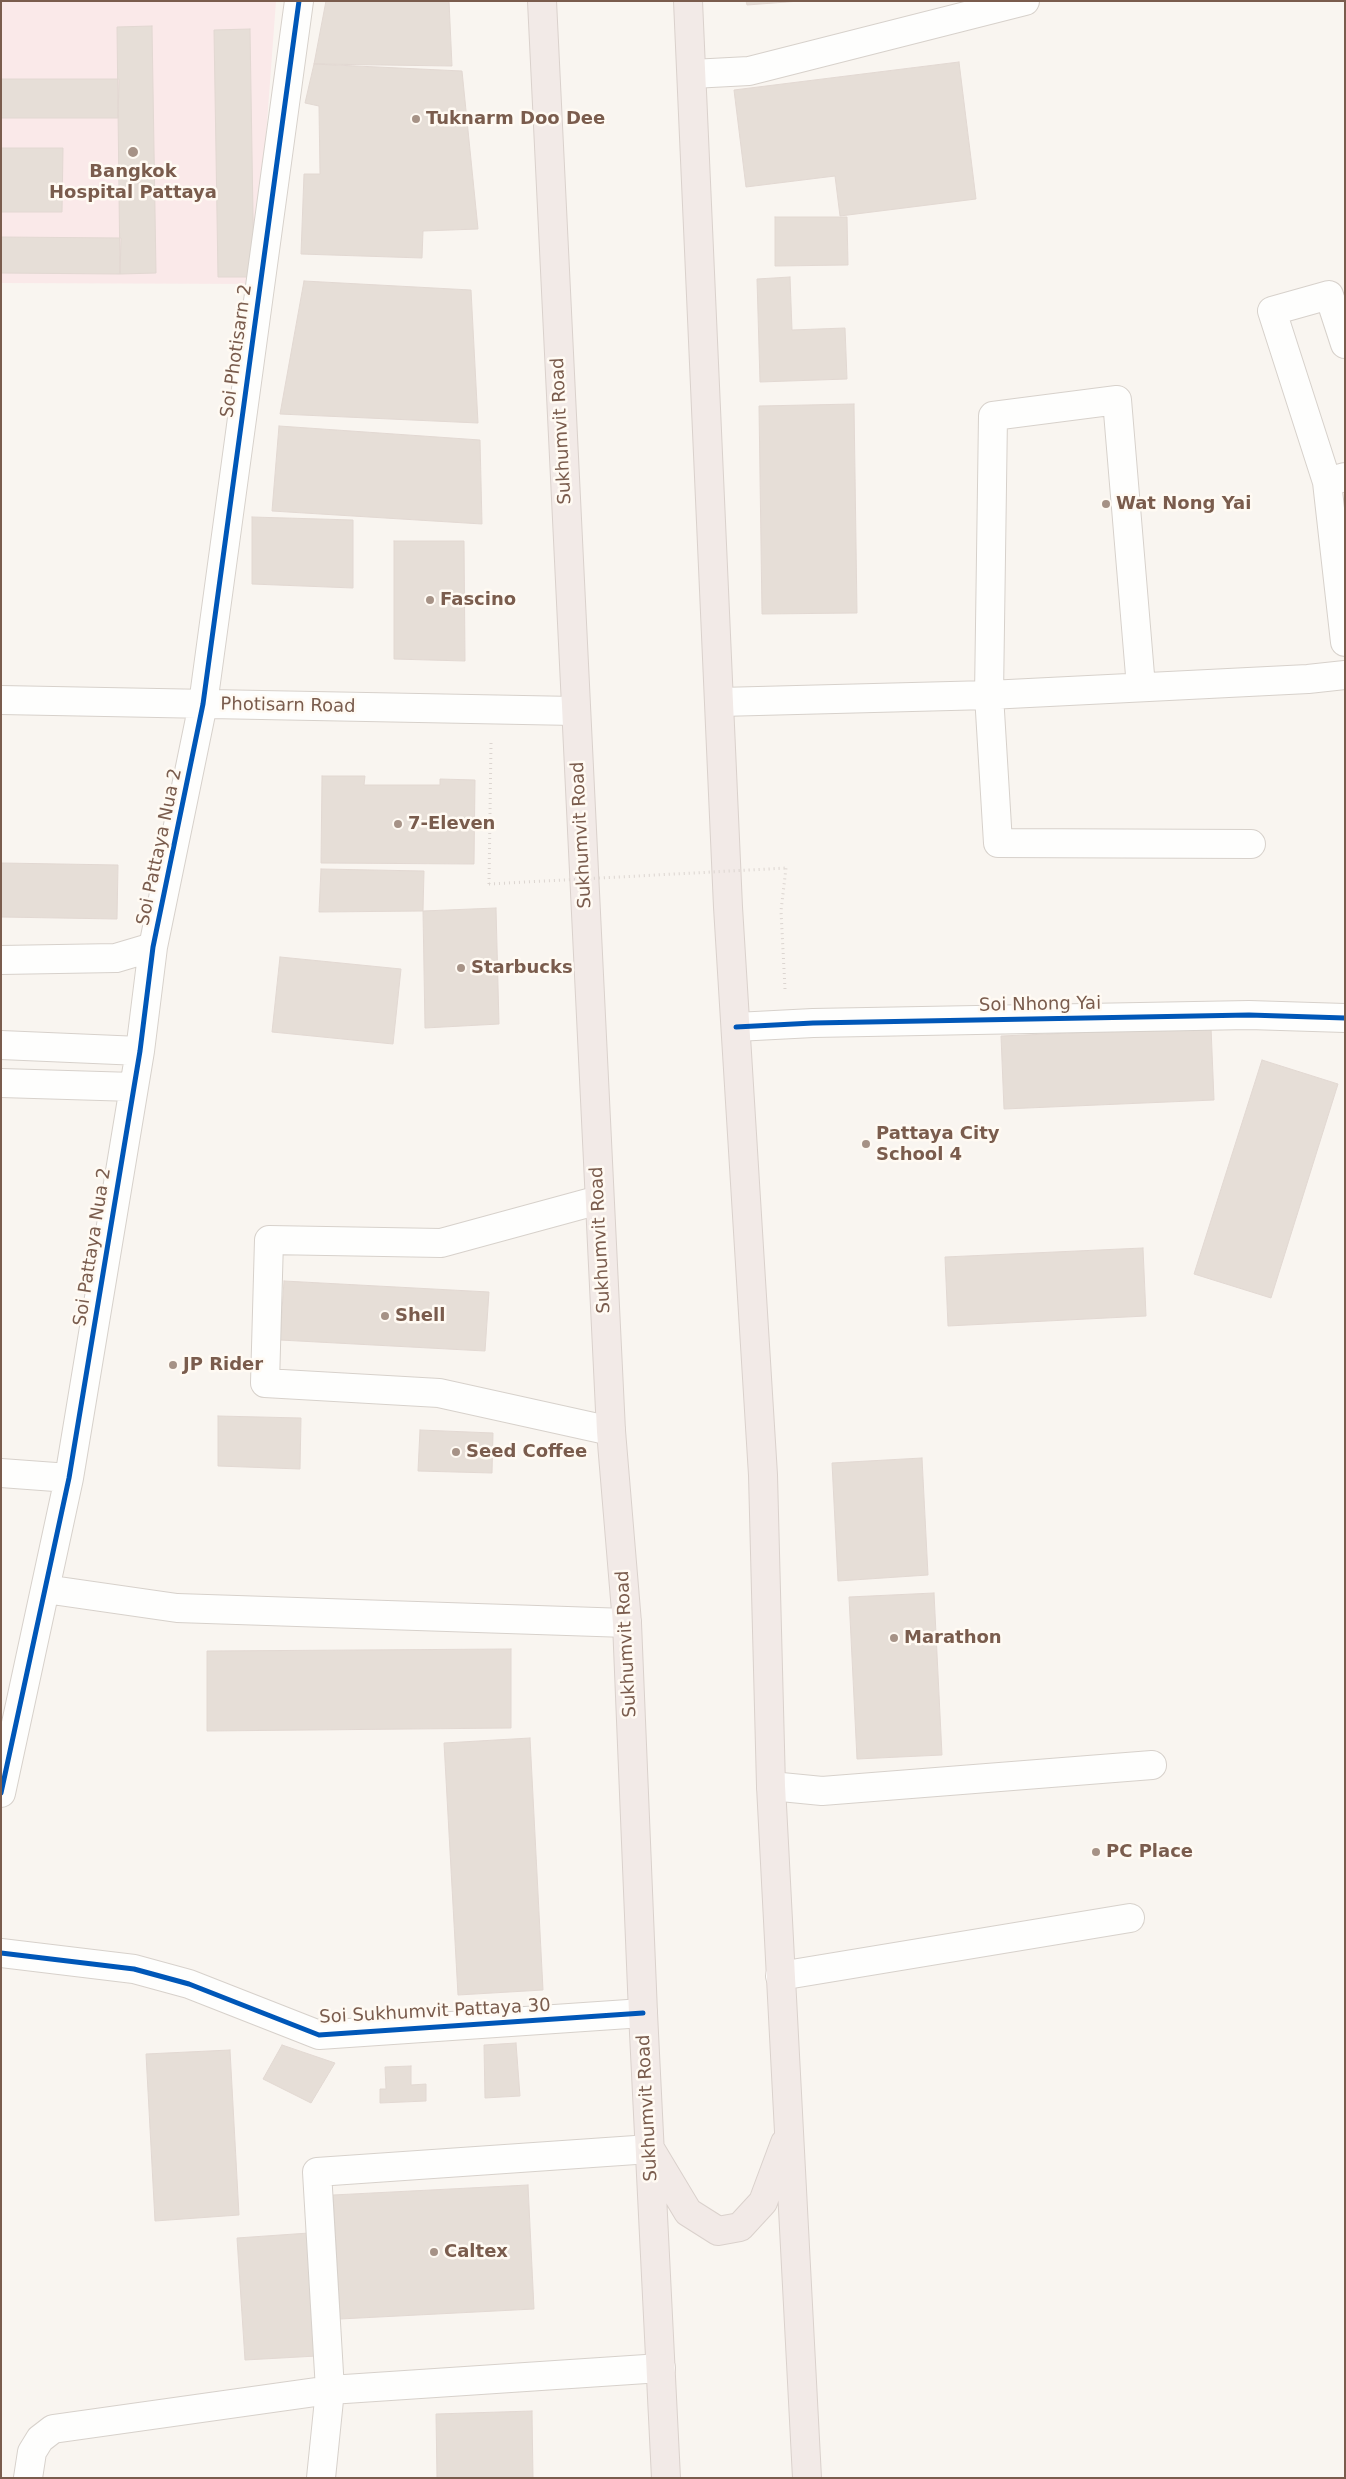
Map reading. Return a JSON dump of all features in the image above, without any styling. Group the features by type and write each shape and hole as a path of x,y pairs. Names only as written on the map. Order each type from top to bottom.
{"highway":[{"name":"Sukhumvit Road","path":"542,1 611,1432 627,1622 643,2013 666,2478"},
{"path":"688,1 728,907 763,1475 771,1786 807,2478"},
{"path":"650,2149 688,2212 718,2231 740,2227 763,2202 788,2135"}],"street":[{"name":"Soi Photisarn 2","path":"203,704 299,1"},
{"path":"692,74 749,71 1025,1"},
{"path":"1345,344 1329,295 1272,311 1336,480 1345,642"},
{"path":"1141,687 1117,400 993,416 989,696 998,843 1251,844"},
{"path":"720,702 989,696 1308,679 1345,675"},
{"name":"Photisarn Road","path":"1,700 576,711"},
{"name":"Soi Pattaya Nua 2","path":"1,1793 69,1478 140,1051 153,947 203,704"},
{"path":"1,960 116,958 153,947"},
{"name":"Soi Nhong Yai","path":"736,1027 823,1023 1239,1015 1345,1018"},
{"path":"1,1045 140,1051"},
{"path":"1,1083 134,1087"},
{"path":"600,1200 441,1243 269,1240 265,1383 439,1393 611,1432"},
{"path":"1,1473 69,1478"},
{"path":"45,1589 177,1608 627,1622"},
{"path":"771,1786 822,1791 1152,1765"},
{"path":"780,1976 1130,1918"},
{"name":"Soi Sukhumvit Pattaya 30","path":"1,1953 134,1969 180,1981 319,2035 643,2013"},
{"path":"321,2478 330,2390 317,2172 650,2149"},
{"path":"28,2478 32,2452 40,2438 53,2429 330,2390 661,2368"}],"path":[{"path":"492,710 488,835 490,884 786,868 781,911 786,1025"}],"shaded area":[{"name":"Bangkok Hospital Pattaya","path":"1,1 276,1 255,284 1,283"}],"building":[{"path":"326,1 449,1 452,66 314,64"},
{"path":"746,1 800,1 747,5"},
{"path":"152,26 156,273 120,274 117,27"},
{"path":"250,29 254,277 218,277 214,30"},
{"path":"959,62 976,199 840,216 835,176 746,187 734,90"},
{"path":"314,64 462,71 478,229 423,231 422,258 301,254 304,174 320,174 319,106 305,103"},
{"path":"1,79 119,79 118,118 1,118"},
{"path":"1,148 63,148 62,212 1,212"},
{"path":"775,217 847,217 848,265 775,266"},
{"path":"1,237 121,238 120,274 1,273"},
{"path":"790,277 792,330 845,328 847,379 760,382 757,279"},
{"path":"304,281 471,290 478,423 280,414"},
{"path":"854,404 857,613 762,614 759,406"},
{"path":"279,426 480,440 482,524 272,511"},
{"path":"252,517 353,520 353,588 252,584"},
{"name":"Fascino","path":"394,541 464,541 465,661 394,659"},
{"name":"7-Eleven","path":"322,776 365,776 364,785 440,785 440,779 475,780 474,864 321,863"},
{"path":"1,863 118,865 117,919 1,917"},
{"path":"321,869 424,871 423,911 319,912"},
{"name":"Starbucks","path":"496,908 499,1024 425,1028 423,911"},
{"path":"280,957 401,969 393,1044 272,1032"},
{"path":"1211,1027 1214,1100 1004,1109 1001,1036"},
{"path":"1262,1060 1338,1084 1271,1298 1194,1274"},
{"path":"1143,1248 1146,1316 948,1326 945,1257"},
{"name":"Shell","path":"284,1281 489,1292 485,1351 280,1340"},
{"path":"218,1416 301,1418 300,1469 218,1466"},
{"name":"Seed Coffee","path":"420,1430 493,1433 492,1473 418,1471"},
{"path":"922,1458 928,1575 838,1581 832,1463"},
{"name":"Marathon","path":"934,1593 942,1755 857,1759 849,1597"},
{"path":"511,1649 511,1728 207,1731 207,1651"},
{"path":"530,1738 543,1990 458,1995 444,1743"},
{"path":"516,2043 520,2096 485,2098 484,2045"},
{"path":"282,2045 335,2063 311,2103 263,2079"},
{"path":"230,2050 239,2215 155,2221 146,2054"},
{"path":"411,2066 411,2085 426,2084 426,2101 380,2103 380,2089 386,2089 385,2067"},
{"name":"Caltex","path":"528,2185 534,2309 340,2319 333,2195"},
{"path":"309,2233 317,2356 245,2360 237,2238"},
{"path":"532,2411 533,2478 437,2478 436,2414"}],"cycle path":[{"path":"1,1793 69,1478 140,1051 153,947 203,704 299,1"},
{"path":"736,1027 813,1023 1249,1015 1345,1018"},
{"path":"1,1953 134,1969 189,1984 319,2035 643,2013"}],"place":[{"name":"Tuknarm Doo Dee","path":"416,119"},
{"name":"Bangkok Hospital Pattaya","path":"133,152"},
{"name":"Wat Nong Yai","path":"1106,504"},
{"name":"Fascino","path":"430,600"},
{"name":"7-Eleven","path":"398,824"},
{"name":"Starbucks","path":"461,968"},
{"name":"Pattaya City School 4","path":"866,1144"},
{"name":"Shell","path":"385,1316"},
{"name":"JP Rider","path":"173,1365"},
{"name":"Seed Coffee","path":"456,1452"},
{"name":"Marathon","path":"894,1638"},
{"name":"PC Place","path":"1096,1852"},
{"name":"Caltex","path":"434,2252"}]}
